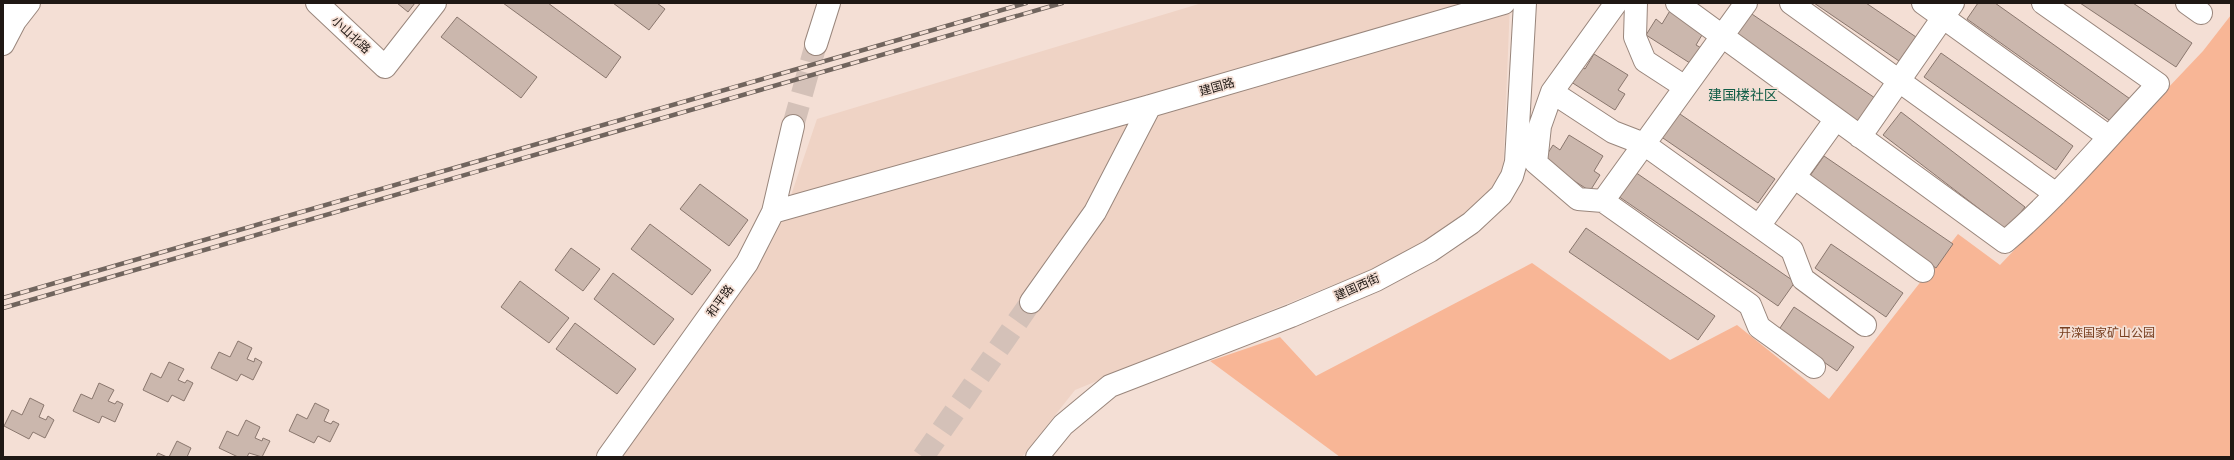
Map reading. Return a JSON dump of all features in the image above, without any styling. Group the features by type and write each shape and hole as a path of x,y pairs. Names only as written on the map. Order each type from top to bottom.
{"street":[{"path":"3,11 8,3"},
{"path":"3,30 14,3"},
{"path":"3,44 15,21 29,3"},
{"name":"小山北路","path":"317,3 385,67 435,3"},
{"path":"816,44 828,3"},
{"name":"建国路","path":"773,212 1150,106 1504,3"},
{"name":"建国西街","path":"1037,457 1063,425 1110,386 1291,316 1376,280 1430,251 1471,223 1500,195 1512,176 1516,162 1525,3"},
{"path":"1616,3 1552,92 1540,126 1536,163 1578,199 1602,201 1750,305 1759,327 1814,367"},
{"path":"1636,3 1635,37 1645,61 1685,88"},
{"path":"1677,3 2005,242 2056,194 2158,84 2043,3"},
{"path":"1602,201 1746,3"},
{"path":"1791,3 2056,194"},
{"path":"1923,3 1948,10 2109,137"},
{"path":"1860,137 1948,10"},
{"path":"1552,92 1613,132 1644,144 1792,250 1802,279 1865,325"},
{"path":"1031,302 1095,212 1150,106"},
{"path":"1759,226 1836,119"},
{"name":"和平路","path":"608,457 747,263 773,212 793,126"},
{"path":"1794,177 1923,271"}],"shaded area":[{"path":"1202,3 1510,3 1503,174 1486,197 1414,252 1075,390 1022,457 619,457 770,245 785,213 817,119"}],"green space":[{"name":"开滦国家矿山公园","path":"2231,15 2231,457 1340,457 1210,361 1280,337 1316,376 1532,263 1670,360 1737,325 1829,399 1958,234 2000,265 2203,51"}],"building":[{"path":"397,3 415,3 408,12"},
{"path":"503,3 548,3 621,57 606,78"},
{"path":"613,3 657,3 665,9 649,30"},
{"path":"1814,3 1866,3 1916,37 1899,61"},
{"path":"1978,3 1995,3 2133,101 2116,125 1967,19"},
{"path":"2080,3 2133,3 2192,43 2176,67"},
{"path":"1671,9 1705,30 1696,45 1703,49 1693,65 1646,35 1656,19 1662,24"},
{"path":"1746,10 1875,98 1859,122 1730,34"},
{"path":"457,17 537,77 521,98 441,37"},
{"path":"1941,53 2073,146 2056,170 1924,77"},
{"path":"1594,54 1628,75 1618,90 1625,94 1615,110 1568,80 1578,64 1585,69"},
{"path":"1677,112 1775,179 1758,203 1660,136"},
{"path":"1901,112 2025,207 2007,230 1883,135"},
{"path":"1569,135 1603,156 1594,171 1600,175 1590,191 1543,161 1553,145 1560,150"},
{"path":"1824,156 1953,244 1936,268 1807,180"},
{"path":"1635,172 1795,282 1778,306 1618,196"},
{"path":"700,184 748,220 729,246 680,209"},
{"path":"650,224 711,270 692,295 631,249"},
{"path":"1586,228 1715,316 1698,340 1569,252"},
{"path":"1831,244 1903,293 1886,317 1815,268"},
{"path":"571,248 600,269 583,291 555,270"},
{"path":"613,273 674,319 654,345 594,299"},
{"path":"520,281 569,318 549,343 501,307"},
{"path":"1794,307 1854,347 1837,371 1778,331"},
{"path":"575,323 636,369 617,394 556,349"},
{"path":"238,341 252,348 247,359 254,362 255,358 262,362 253,380 241,374 237,381 211,368 219,352 230,357"},
{"path":"169,362 184,369 178,380 185,383 187,380 193,383 184,401 172,395 168,402 143,390 151,373 161,378"},
{"path":"99,383 114,390 108,401 115,404 117,401 123,404 115,422 102,416 99,423 73,411 81,394 92,399"},
{"path":"30,398 44,405 39,417 46,420 48,416 54,420 45,438 33,432 29,439 4,426 12,410 22,415"},
{"path":"315,403 329,410 324,421 331,424 333,421 339,424 330,442 318,436 314,443 289,431 297,414 307,419"},
{"path":"246,420 260,427 255,438 262,441 263,438 270,441 262,457 249,453 247,457 238,457 219,448 227,431 238,436"},
{"path":"177,441 191,448 187,457 169,457"},
{"path":"158,453 167,457 156,457"}],"tunnel":[{"path":"793,126 816,44"},
{"path":"923,457 1031,302"}],"railway":[{"path":"3,298 1026,3"},
{"path":"3,308 1062,3"}],"district":[{"name":"建国楼社区","path":"1743,95"}]}
